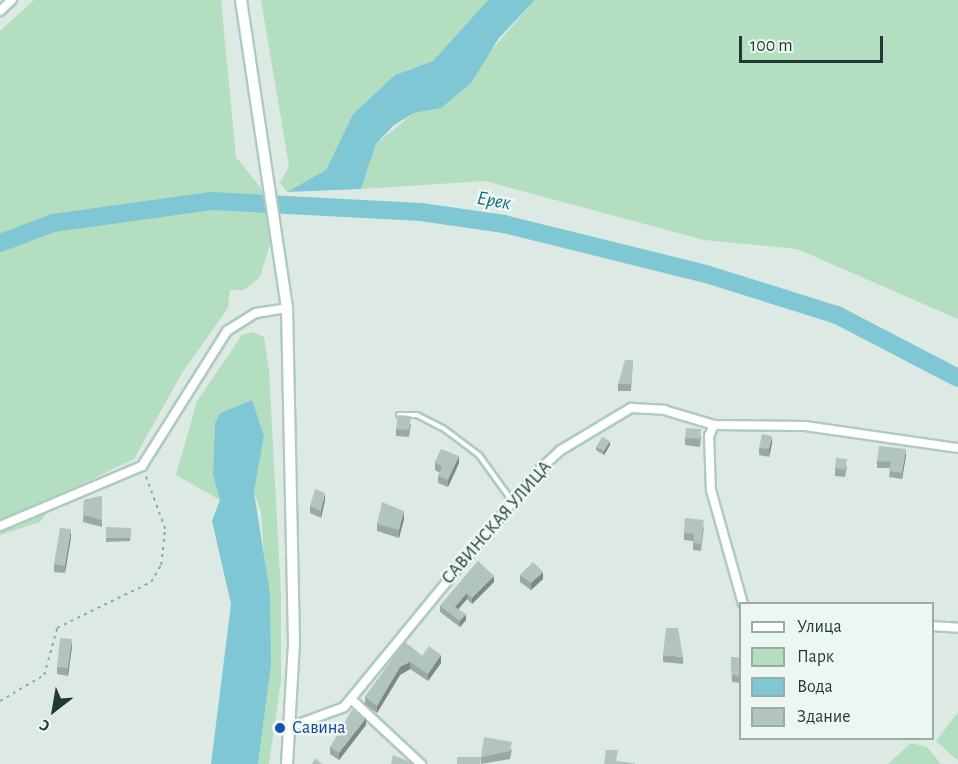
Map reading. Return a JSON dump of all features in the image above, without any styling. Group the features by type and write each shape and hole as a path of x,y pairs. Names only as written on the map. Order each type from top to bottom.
{"street":[{"path":"0,11 12,0"},
{"path":"241,0 281,249 287,308 293,726 286,764"},
{"path":"0,526 142,466 227,332 255,314 287,308"},
{"name":"САВИНСКАЯ УЛИЦА","path":"293,726 333,714 351,699 512,501 561,450 631,408 664,410 714,426 805,426 958,448"},
{"path":"714,426 709,436 711,490 743,602"},
{"path":"934,626 958,628"},
{"path":"351,699 421,764"}],"lane":[{"path":"399,415 417,415 443,428 479,455 512,501"}],"path":[{"path":"0,701 44,675 57,628 151,582 160,565 165,529 142,466"}],"green space":[{"path":"34,0 221,0 236,157 261,188 272,238 260,277 244,290 230,290 228,308 182,373 134,459 63,493 40,522 0,535 0,31"},
{"path":"261,0 488,0 433,61 395,75 353,114 326,170 287,192 280,183 289,166"},
{"path":"535,0 958,0 958,319 797,249 704,240 485,181 361,189 376,144 414,113 441,108"},
{"path":"252,332 264,337 269,370 281,595 281,680 269,764 258,764 271,666 261,512 254,492 264,436 252,400 220,413 215,423 213,475 220,500 176,475 197,401 242,335"},
{"path":"958,712 958,761 936,741"},
{"path":"911,743 927,747 941,764 888,764"}],"water":[{"path":"488,0 535,0 499,38 471,83 441,108 414,113 394,125 376,144 361,189 287,192 326,170 353,114 395,75 433,61"},
{"path":"252,400 264,436 254,492 270,594 271,666 258,764 211,764 231,604 212,521 220,500 213,475 215,423 220,413"}],"building":[{"path":"625,360 633,360 631,384 618,384"},
{"path":"398,415 411,416 409,430 396,429"},
{"path":"686,428 701,429 700,439 685,438"},
{"path":"762,434 772,436 769,449 759,448"},
{"path":"602,437 610,441 604,451 596,447"},
{"path":"879,446 906,449 902,473 889,471 891,462 877,461"},
{"path":"441,449 459,456 448,480 438,476 442,467 435,462"},
{"path":"836,458 847,459 845,470 835,468"},
{"path":"315,489 325,493 321,511 310,506"},
{"path":"102,496 102,520 83,515 84,500"},
{"path":"382,502 404,511 399,530 377,524"},
{"path":"685,518 704,520 701,544 693,543 694,534 684,533"},
{"path":"106,527 131,528 130,538 106,538"},
{"path":"60,528 71,529 65,566 54,564"},
{"path":"478,561 494,576 472,598 467,593 455,607 466,614 460,621 440,606"},
{"path":"533,562 543,572 531,583 520,575"},
{"path":"666,628 678,628 683,657 663,655"},
{"path":"60,638 72,639 68,668 57,667"},
{"path":"405,642 422,656 429,646 441,655 428,674 410,662 400,667 377,706 365,697"},
{"path":"731,657 739,658 739,676 732,675"},
{"path":"352,710 366,718 339,753 330,747"},
{"path":"484,737 512,742 510,751 481,757"},
{"path":"606,750 618,750 616,761 635,764 604,764"},
{"path":"393,755 413,763 391,764"},
{"path":"457,757 481,757 480,764 457,764"},
{"path":"315,758 322,764 312,764"}],"waterway":[{"name":"Ерек","path":"0,243 53,223 211,201 421,212 504,224 706,274 837,315 958,378"}],"place":[{"name":"Савина","path":"280,728"}]}
